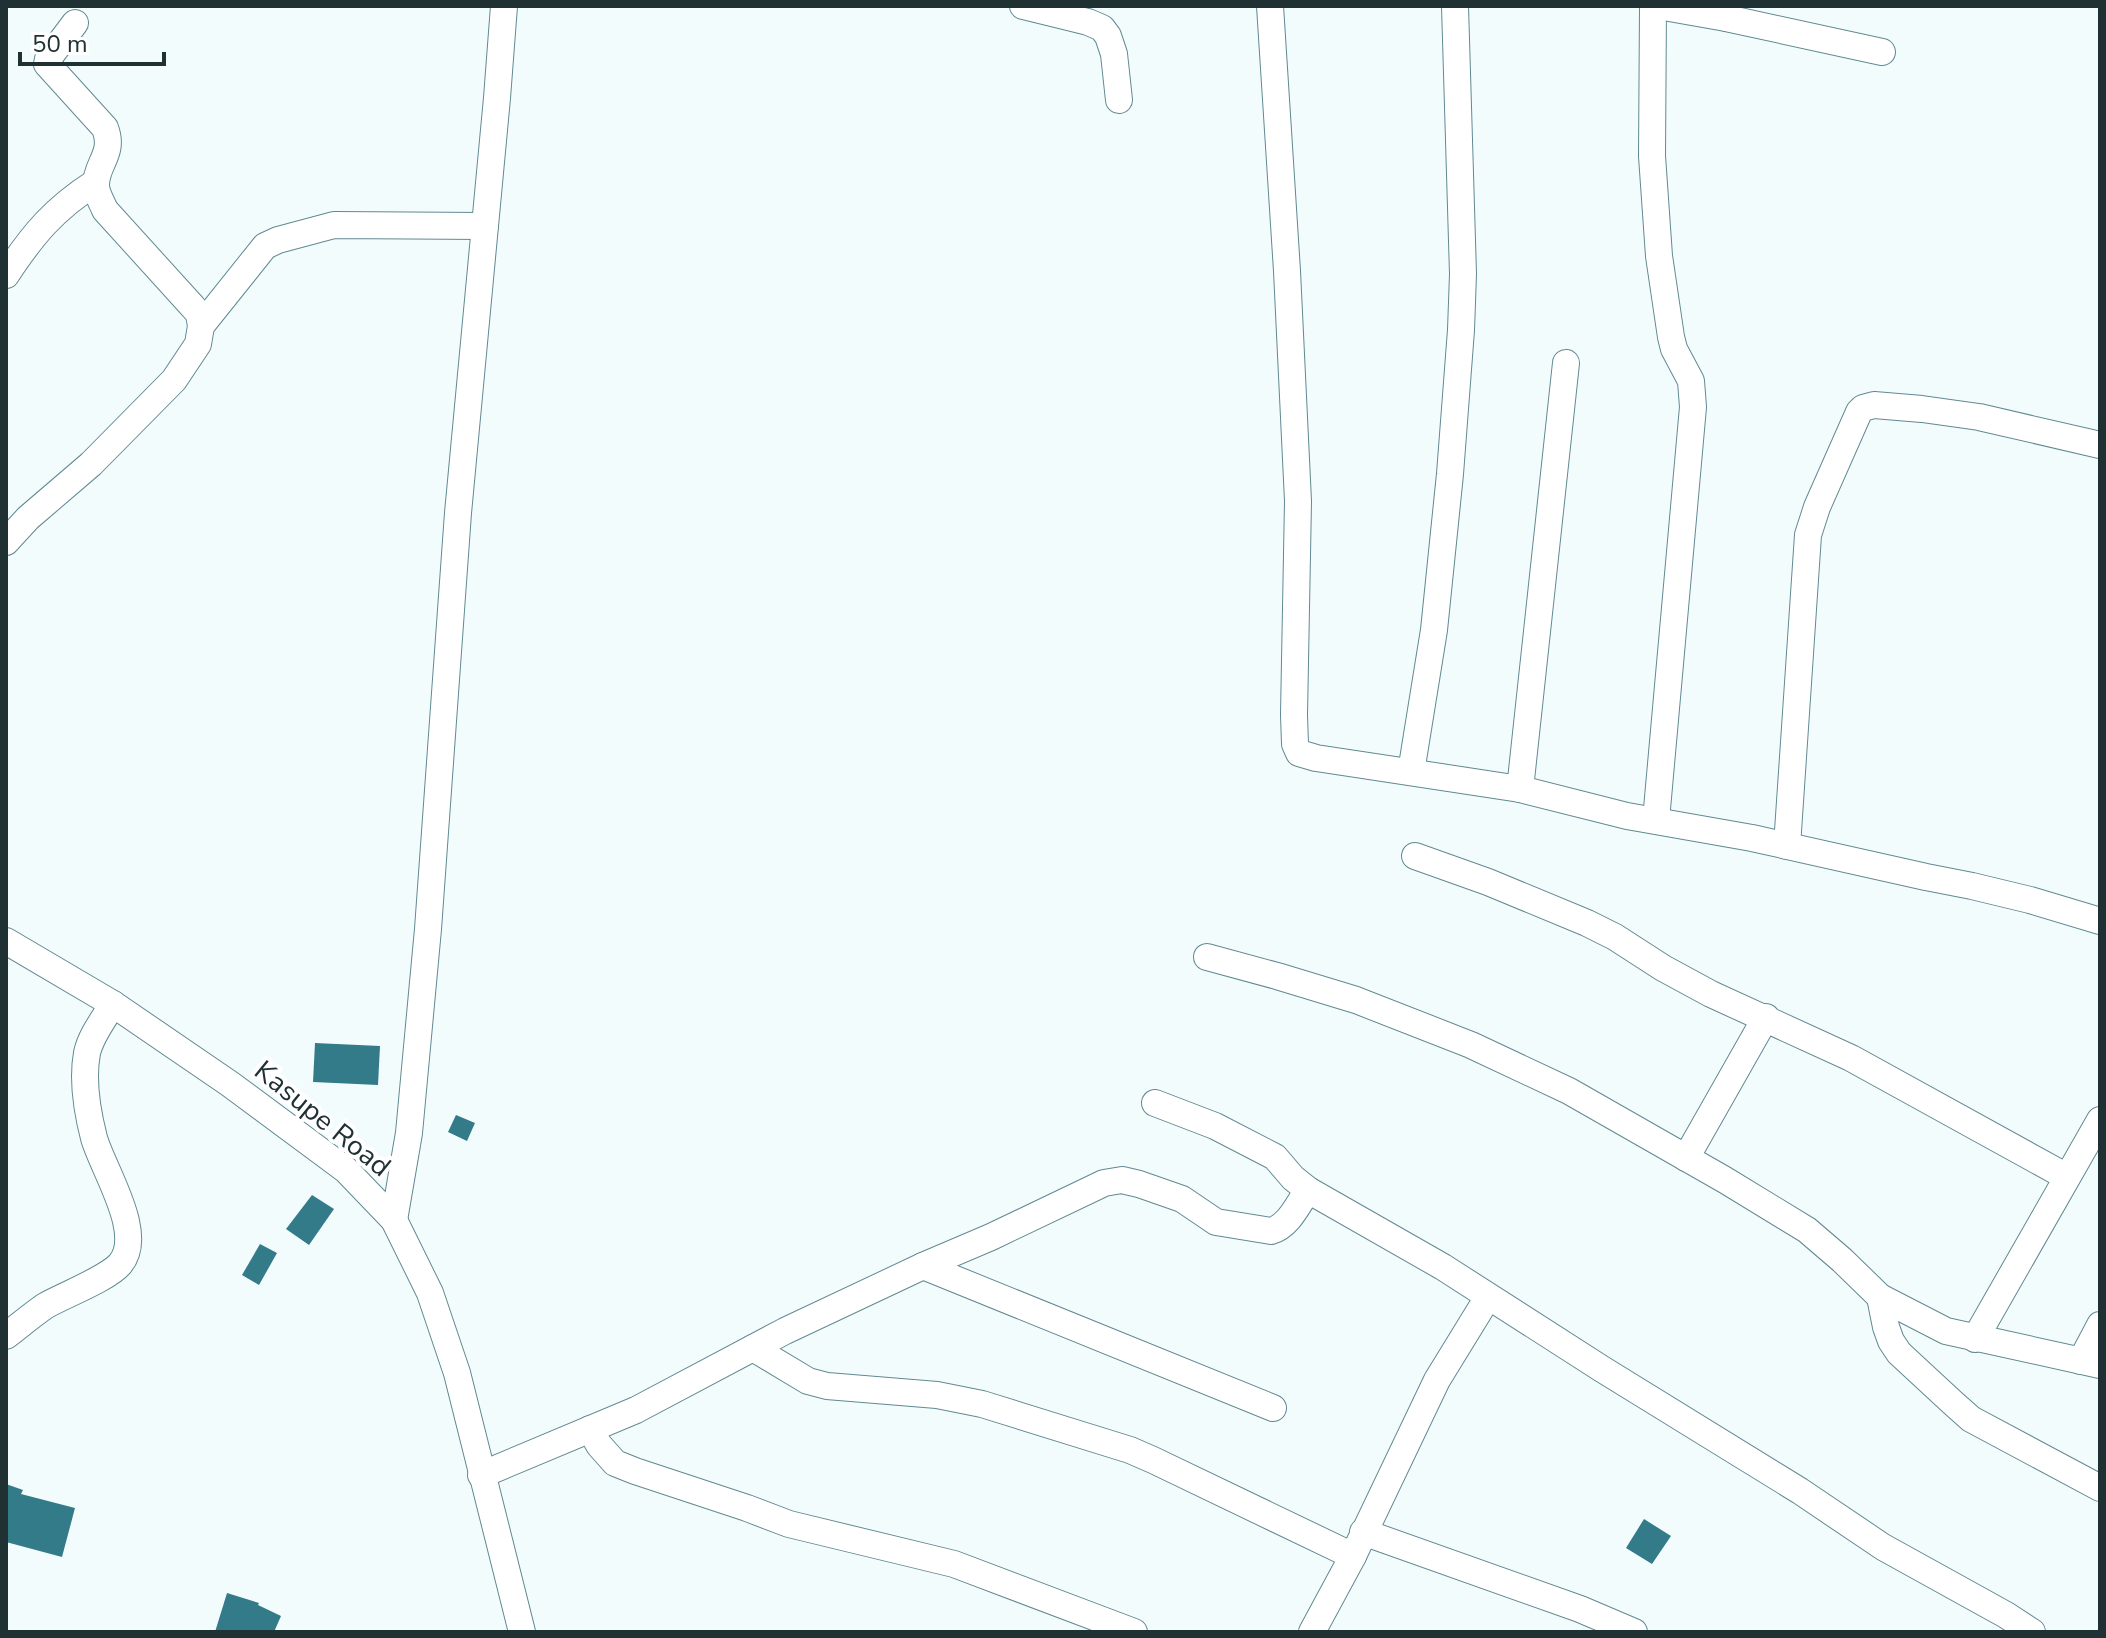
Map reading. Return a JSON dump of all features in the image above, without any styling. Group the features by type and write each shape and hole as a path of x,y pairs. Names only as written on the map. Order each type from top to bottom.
{"street":[{"path":"394,1220 409,1133 428,929 458,513 504,6"},
{"path":"1023,6 1102,28 1114,54 1119,100"},
{"path":"1270,6 1298,501 1294,632 1295,744 1299,753 1520,789 1618,814 1972,886 2100,921"},
{"path":"1411,772 1434,630 1461,330 1463,274 1455,6"},
{"path":"1656,820 1693,407 1691,381 1671,337 1659,256 1652,156 1656,6 1726,12 1882,52"},
{"path":"6,542 28,518 91,464 174,380 198,344 201,326 199,314 105,210 97,193 96,182 110,140 105,128 47,64 75,23"},
{"path":"6,275 27,243 61,206 96,182"},
{"path":"201,326 265,246 278,240 334,225 485,226"},
{"path":"1520,789 1566,363"},
{"path":"1787,846 1808,535 1817,507 1859,412 1874,405 1922,409 1979,417 2100,445"},
{"path":"1415,856 1587,923 1711,994 1851,1058 2067,1177"},
{"name":"Kasupe Road","path":"6,941 113,1004 230,1084 346,1170 394,1220 430,1293 445,1334 522,1632"},
{"path":"1207,957 1356,1000 1471,1045 1569,1091 1807,1230 1880,1297 1946,1331 2090,1363 2100,1325"},
{"path":"6,1336 44,1307 116,1268 127,1250 127,1227 115,1187 95,1141 86,1097 90,1041 113,1004"},
{"path":"1686,1158 1766,1017"},
{"path":"1155,1103 1215,1126 1275,1157 1308,1190 1443,1267 1800,1491 1883,1547 2032,1632"},
{"path":"1975,1339 2100,1120"},
{"path":"481,1475 636,1410 753,1348 1104,1183 1122,1180 1171,1194 1216,1222 1271,1231 1285,1223 1308,1190"},
{"path":"923,1266 1273,1408"},
{"path":"1312,1632 1353,1556 1437,1380 1488,1297"},
{"path":"1880,1297 1886,1327 1899,1353 1971,1419 2100,1488"},
{"path":"753,1348 808,1381 827,1386 937,1395 982,1404 1130,1450 1353,1556"},
{"path":"590,1429 615,1463 635,1471 789,1524 954,1564 1134,1632"},
{"path":"1363,1532 1580,1609 1634,1632"}],"building":[{"path":"315,1043 380,1046 378,1085 313,1082"},
{"path":"456,1115 475,1123 467,1141 448,1132"},
{"path":"312,1195 334,1209 309,1245 286,1229"},
{"path":"260,1244 277,1253 259,1285 242,1275"},
{"path":"6,1484 23,1490 21,1494 75,1508 62,1557 6,1542"},
{"path":"1644,1519 1671,1536 1652,1564 1626,1548"},
{"path":"227,1593 259,1603 281,1616 274,1632 215,1632"}]}
